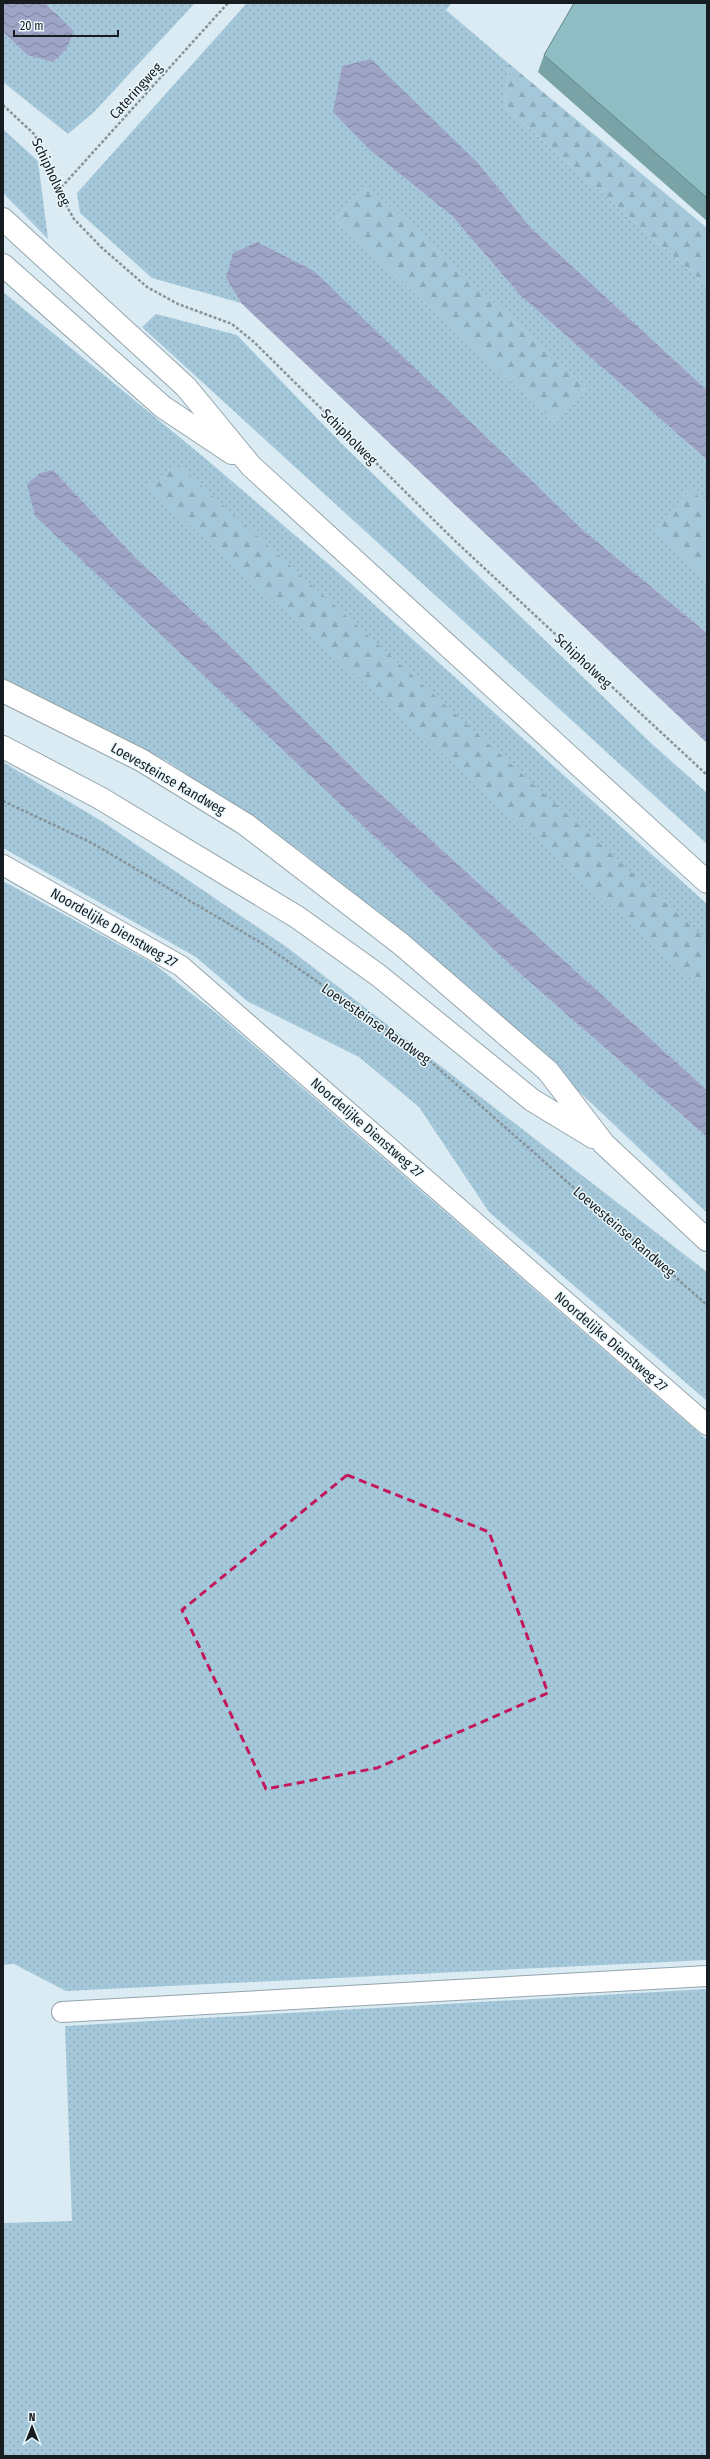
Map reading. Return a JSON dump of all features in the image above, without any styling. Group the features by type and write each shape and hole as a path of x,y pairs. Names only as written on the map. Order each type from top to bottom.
{"street":[{"path":"3,219 186,387 251,466 707,882"},
{"path":"3,265 163,407 251,466"},
{"name":"Loevesteinse Randweg","path":"3,691 141,760 245,824 400,944 548,1071 604,1144 707,1240"},
{"name":"Loevesteinse Randweg","path":"3,747 100,798 296,917 378,975 532,1100 604,1144"}],"lane":[{"name":"Noordelijke Dienstweg 27","path":"3,865 181,966 707,1426"},
{"path":"62,2012 707,1976"}],"path":[{"name":"Cateringweg","path":"58,191 228,3"},
{"name":"Schipholweg","path":"3,105 34,134 43,149 58,191 74,219 101,247 147,287 178,304 232,324 254,342 454,540 707,775"},
{"name":"Loevesteinse Randweg","path":"3,801 92,843 263,944 422,1054 707,1306"}],"highlighted area":[{"path":"347,1475 489,1532 548,1693 377,1768 266,1789 182,1610"}],"green space":[{"path":"45,3 195,3 94,112 68,134 3,82 3,32 27,55 55,12"},
{"path":"247,3 452,3 446,10 508,63 505,107 707,286 707,390 531,228 478,163 370,150 452,216 520,295 707,460 707,504 690,490 654,531 707,579 707,633 582,529 516,466 226,278 241,303 152,278 80,213 77,193","holes":["367,186 586,387 554,422 335,220"]},
{"path":"508,63 707,228 707,286 505,107"},
{"path":"3,129 38,161 48,239 3,193"},
{"path":"367,185 586,387 554,422 335,220"},
{"path":"3,292 206,459 339,573 707,904 707,1090 365,780 229,645 136,558 53,470 36,516 518,972 707,1137 707,1213 490,1007 299,850 167,761 3,684"},
{"path":"156,314 237,335 341,443 651,743 707,793 707,844 142,327"},
{"path":"178,465 707,940 707,993 147,487"},
{"path":"690,489 707,504 707,579 653,531"},
{"path":"3,762 103,822 288,948 707,1272 707,1401 489,1212 419,1107 359,1057 247,1001 196,957 3,848"},
{"path":"3,881 154,964 221,1017 707,1440 707,1960 66,1991 14,1964 3,1965"},
{"path":"707,1989 707,2456 3,2456 3,2223 72,2221 65,2026"}],"water":[{"path":"3,3 45,3 74,31 67,48 53,62 27,55 3,32"},
{"path":"371,59 478,163 531,228 707,390 707,460 520,295 452,216 370,150 333,112 342,66"},
{"path":"257,242 314,271 582,529 707,633 707,743 241,303 226,278 233,253"},
{"path":"53,470 136,558 229,645 365,780 707,1090 707,1137 518,972 35,516 27,484 40,473"}],"building":[{"path":"574,3 707,3 707,198 544,55"}]}
